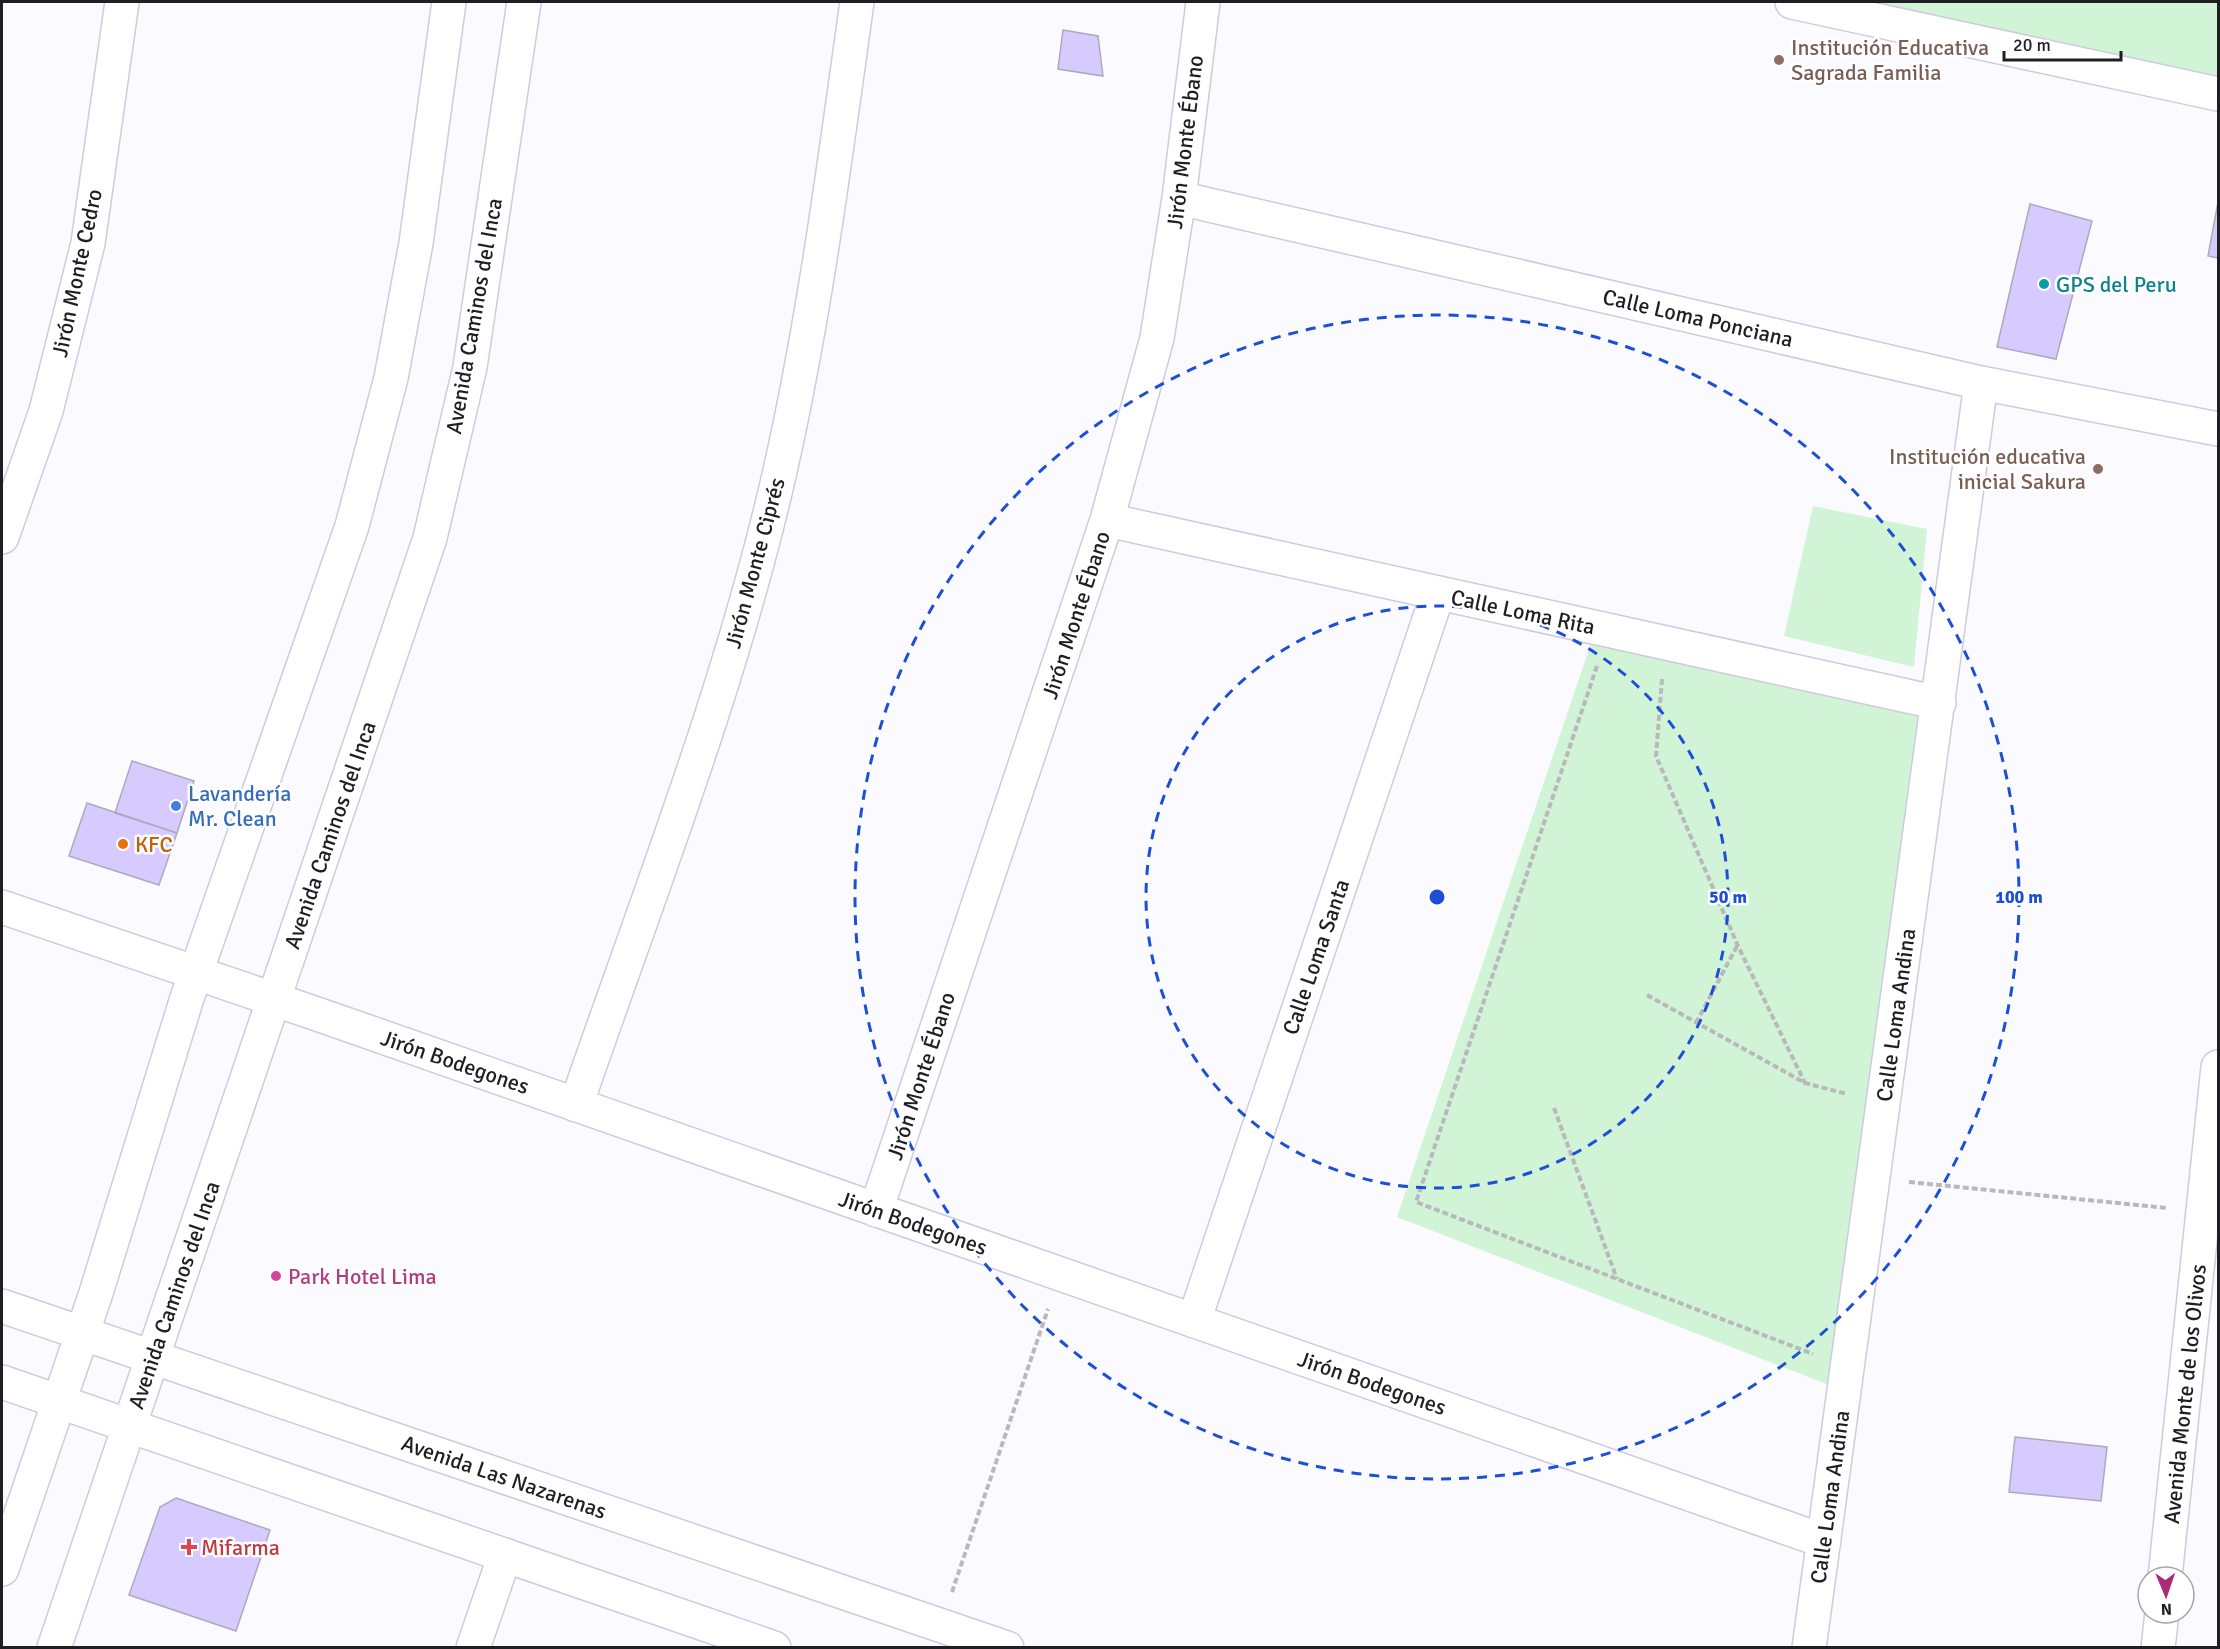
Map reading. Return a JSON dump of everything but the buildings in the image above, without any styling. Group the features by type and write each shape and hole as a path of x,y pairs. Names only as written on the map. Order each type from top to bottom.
{"street":[{"name":"Jirón Monte Cedro","path":"2,537 46,411 88,243 122,2"},
{"path":"2,1569 81,1335 196,972 355,515 391,378 416,243 449,2"},
{"name":"Avenida Caminos del Inca","path":"54,1647 430,538 470,367 524,2"},
{"name":"Jirón Monte Ciprés","path":"576,1105 726,672 780,473 816,288 857,2"},
{"name":"Jirón Monte Ébano","path":"876,1210 1107,520 1157,338 1179,198 1203,2"},
{"path":"1792,2 2218,94"},
{"name":"Calle Loma Ponciana","path":"1179,198 1981,383 2218,429"},
{"name":"Calle Loma Andina","path":"1809,1647 1981,383"},
{"name":"Calle Loma Rita","path":"1107,520 1939,704"},
{"name":"Calle Loma Santa","path":"1194,1321 1438,593"},
{"name":"Jirón Bodegones","path":"2,907 196,972 1824,1541"},
{"name":"Avenida Monte de los Olivos","path":"2166,1565 2218,1067"},
{"name":"Avenida Las Nazarenas","path":"2,1306 81,1335 1007,1647"},
{"path":"2,1382 774,1647"},
{"path":"473,1647 505,1555"},
{"path":"2158,1647 2161,1625"}],"path":[{"path":"1609,631 1416,1202 1822,1357"},
{"path":"1664,643 1656,756 1738,946 1805,1083"},
{"path":"1696,1023 1738,946"},
{"path":"1647,995 1805,1083 1854,1096"},
{"path":"1554,1108 1617,1279"},
{"path":"1874,1178 2204,1212"},
{"path":"940,1625 1059,1274"}],"green space":[{"path":"1844,2 2218,2 2218,81"},
{"path":"1813,506 1927,529 1914,667 1784,636"},
{"path":"1591,643 1922,717 1829,1385 1397,1217"}],"place":[{"name":"Institución Educativa Sagrada Familia","path":"1779,60"},
{"name":"GPS del Peru","path":"2044,284"},
{"name":"Institución educativa inicial Sakura","path":"2098,469"},
{"name":"Lavandería Mr. Clean","path":"176,806"},
{"name":"KFC","path":"123,844"},
{"name":"Park Hotel Lima","path":"276,1276"},
{"name":"Mifarma","path":"189,1547"}]}
